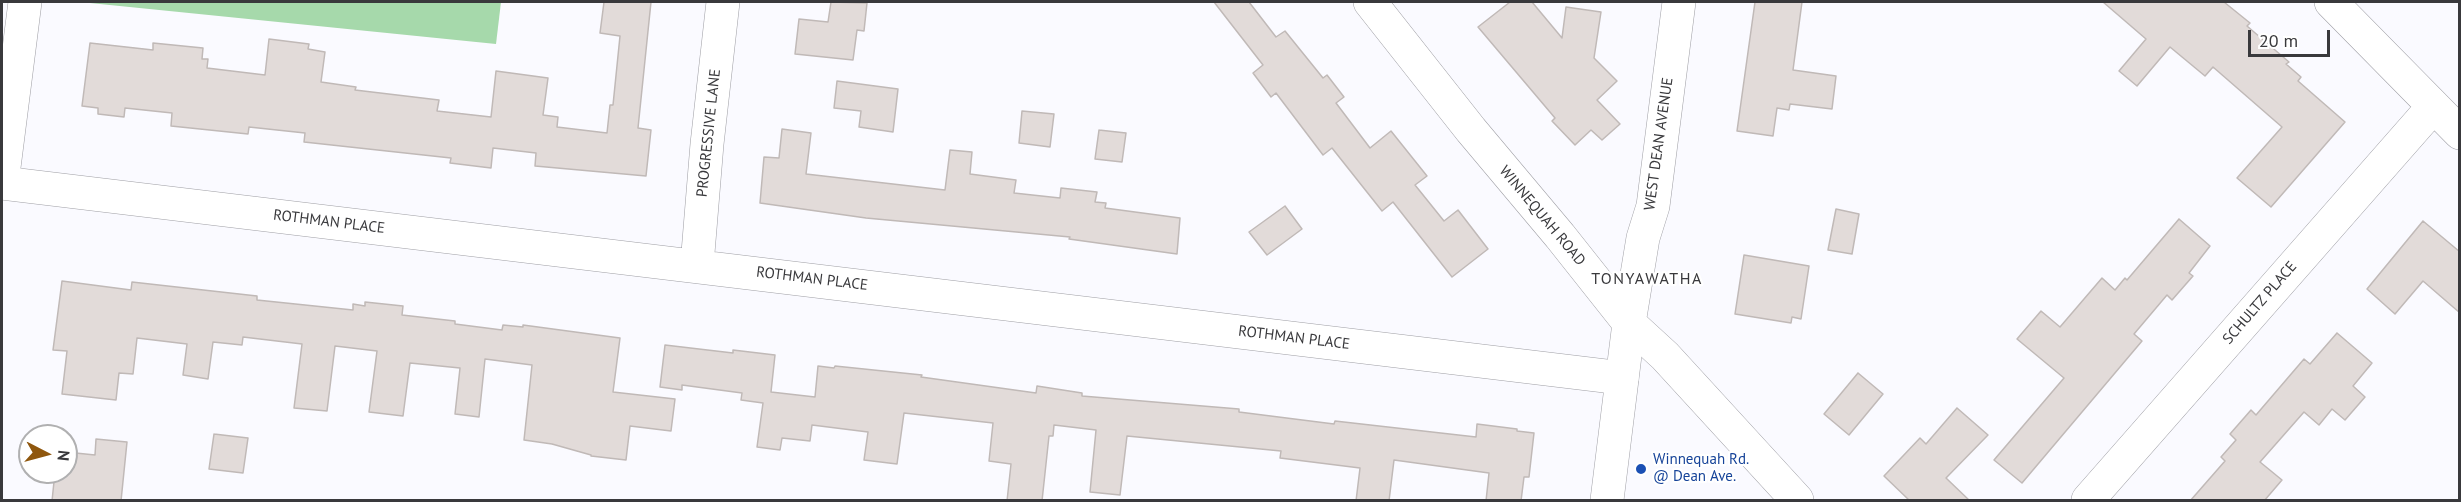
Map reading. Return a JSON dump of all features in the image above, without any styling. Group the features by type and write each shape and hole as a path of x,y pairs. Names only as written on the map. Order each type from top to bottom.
{"street":[{"path":"2,183 25,2"},
{"name":"PROGRESSIVE LANE","path":"697,265 707,144 723,2"},
{"name":"WINNEQUAH ROAD","path":"1370,2 1629,323 1673,364 1797,501"},
{"name":"WEST DEAN AVENUE","path":"1606,501 1629,323 1644,238 1653,206 1679,2"},
{"path":"2331,2 2460,133"},
{"name":"SCHULTZ PLACE","path":"2088,501 2433,106"},
{"name":"ROTHMAN PLACE","path":"2,183 1622,378"}],"green space":[{"path":"80,2 501,2 496,44"}],"building":[{"path":"604,2 651,2 638,128 651,130 646,176 535,166 536,153 493,148 491,168 450,163 451,158 304,142 305,133 249,127 248,134 171,126 172,113 125,108 124,117 98,114 98,108 82,106 90,43 153,50 153,43 203,48 202,59 208,59 207,68 265,75 269,39 309,44 308,49 325,52 321,82 356,87 355,90 439,100 437,111 491,117 496,71 548,78 543,115 558,117 557,127 607,133 610,105 613,105 620,36 600,33"},
{"path":"831,2 867,3 864,31 857,30 853,60 795,54 799,19 828,22"},
{"path":"1214,2 1249,2 1276,37 1285,31 1323,78 1327,75 1344,97 1336,103 1370,148 1391,131 1427,176 1415,185 1444,221 1458,210 1488,249 1452,277 1393,202 1382,211 1332,148 1323,155 1276,93 1271,97 1253,73 1263,65"},
{"path":"1510,2 1532,2 1562,38 1566,7 1601,12 1594,58 1617,81 1597,100 1620,124 1602,140 1591,130 1575,145 1552,121 1555,118 1478,27"},
{"path":"1755,2 1802,2 1793,70 1836,76 1832,109 1790,104 1789,110 1777,108 1773,136 1737,131"},
{"path":"2103,2 2224,2 2250,23 2247,26 2289,62 2286,64 2301,77 2298,81 2345,122 2271,207 2237,178 2282,127 2213,67 2205,76 2170,47 2137,86 2119,71 2146,39"},
{"path":"837,81 898,89 893,132 859,127 861,111 834,108"},
{"path":"1022,111 1054,114 1050,147 1019,143"},
{"path":"782,129 811,133 806,174 945,190 950,150 972,152 970,174 1016,180 1014,193 1060,198 1061,188 1097,192 1095,202 1106,203 1105,208 1180,218 1177,254 1069,239 1070,237 866,218 760,203 764,157 779,158"},
{"path":"1099,130 1126,133 1122,162 1095,159"},
{"path":"1285,206 1302,229 1267,255 1249,232"},
{"path":"1836,209 1859,214 1852,254 1828,250"},
{"path":"2179,219 2210,246 2189,273 2193,276 2172,300 2167,295 2134,334 2142,341 2022,483 1994,460 2064,378 2017,339 2041,311 2060,327 2102,278 2115,290 2125,278 2127,280"},
{"path":"2423,221 2460,252 2460,313 2423,281 2395,314 2367,289"},
{"path":"1744,255 1809,266 1801,319 1792,317 1791,323 1735,314"},
{"path":"62,281 131,290 132,282 257,296 257,300 353,310 353,304 365,306 365,302 403,306 402,315 455,321 455,324 502,330 503,325 523,327 523,325 620,338 613,392 675,399 671,431 630,426 626,460 591,456 552,444 524,440 532,365 485,359 479,417 455,414 460,368 410,363 403,416 369,412 377,351 335,346 327,411 294,408 302,344 243,337 242,345 213,342 208,379 183,375 187,344 137,338 133,374 119,373 116,400 62,394 67,351 53,350"},
{"path":"2337,333 2372,363 2353,386 2365,397 2345,420 2332,409 2319,425 2304,412 2260,462 2282,480 2264,501 2190,501 2225,461 2221,457 2236,440 2230,434 2251,410 2256,415 2304,359 2310,364"},
{"path":"665,345 733,353 733,350 775,355 771,392 815,397 818,366 834,368 835,366 922,375 921,377 1036,393 1037,386 1082,393 1082,396 1239,409 1239,412 1334,424 1335,421 1476,437 1477,424 1517,429 1517,431 1534,433 1529,477 1524,477 1521,501 1486,501 1489,473 1394,460 1389,501 1356,501 1360,468 1280,458 1281,451 1127,436 1120,495 1090,492 1096,430 1054,425 1053,436 1049,436 1042,501 1007,501 1011,464 989,461 993,423 904,413 897,464 864,460 868,432 812,425 810,441 782,438 780,450 757,447 763,403 741,400 742,393 682,385 682,390 660,387"},
{"path":"1858,373 1883,394 1849,435 1824,414"},
{"path":"1957,408 1988,435 1946,478 1970,501 1910,501 1884,476 1920,438 1926,444"},
{"path":"214,434 248,438 243,473 209,469"},
{"path":"96,439 127,442 121,501 52,501 54,484 78,484 78,453 95,455"}],"place":[{"name":"Winnequah Rd. @ Dean Ave.","path":"1641,469"}],"district":[{"name":"TONYAWATHA","path":"1647,279"}]}
